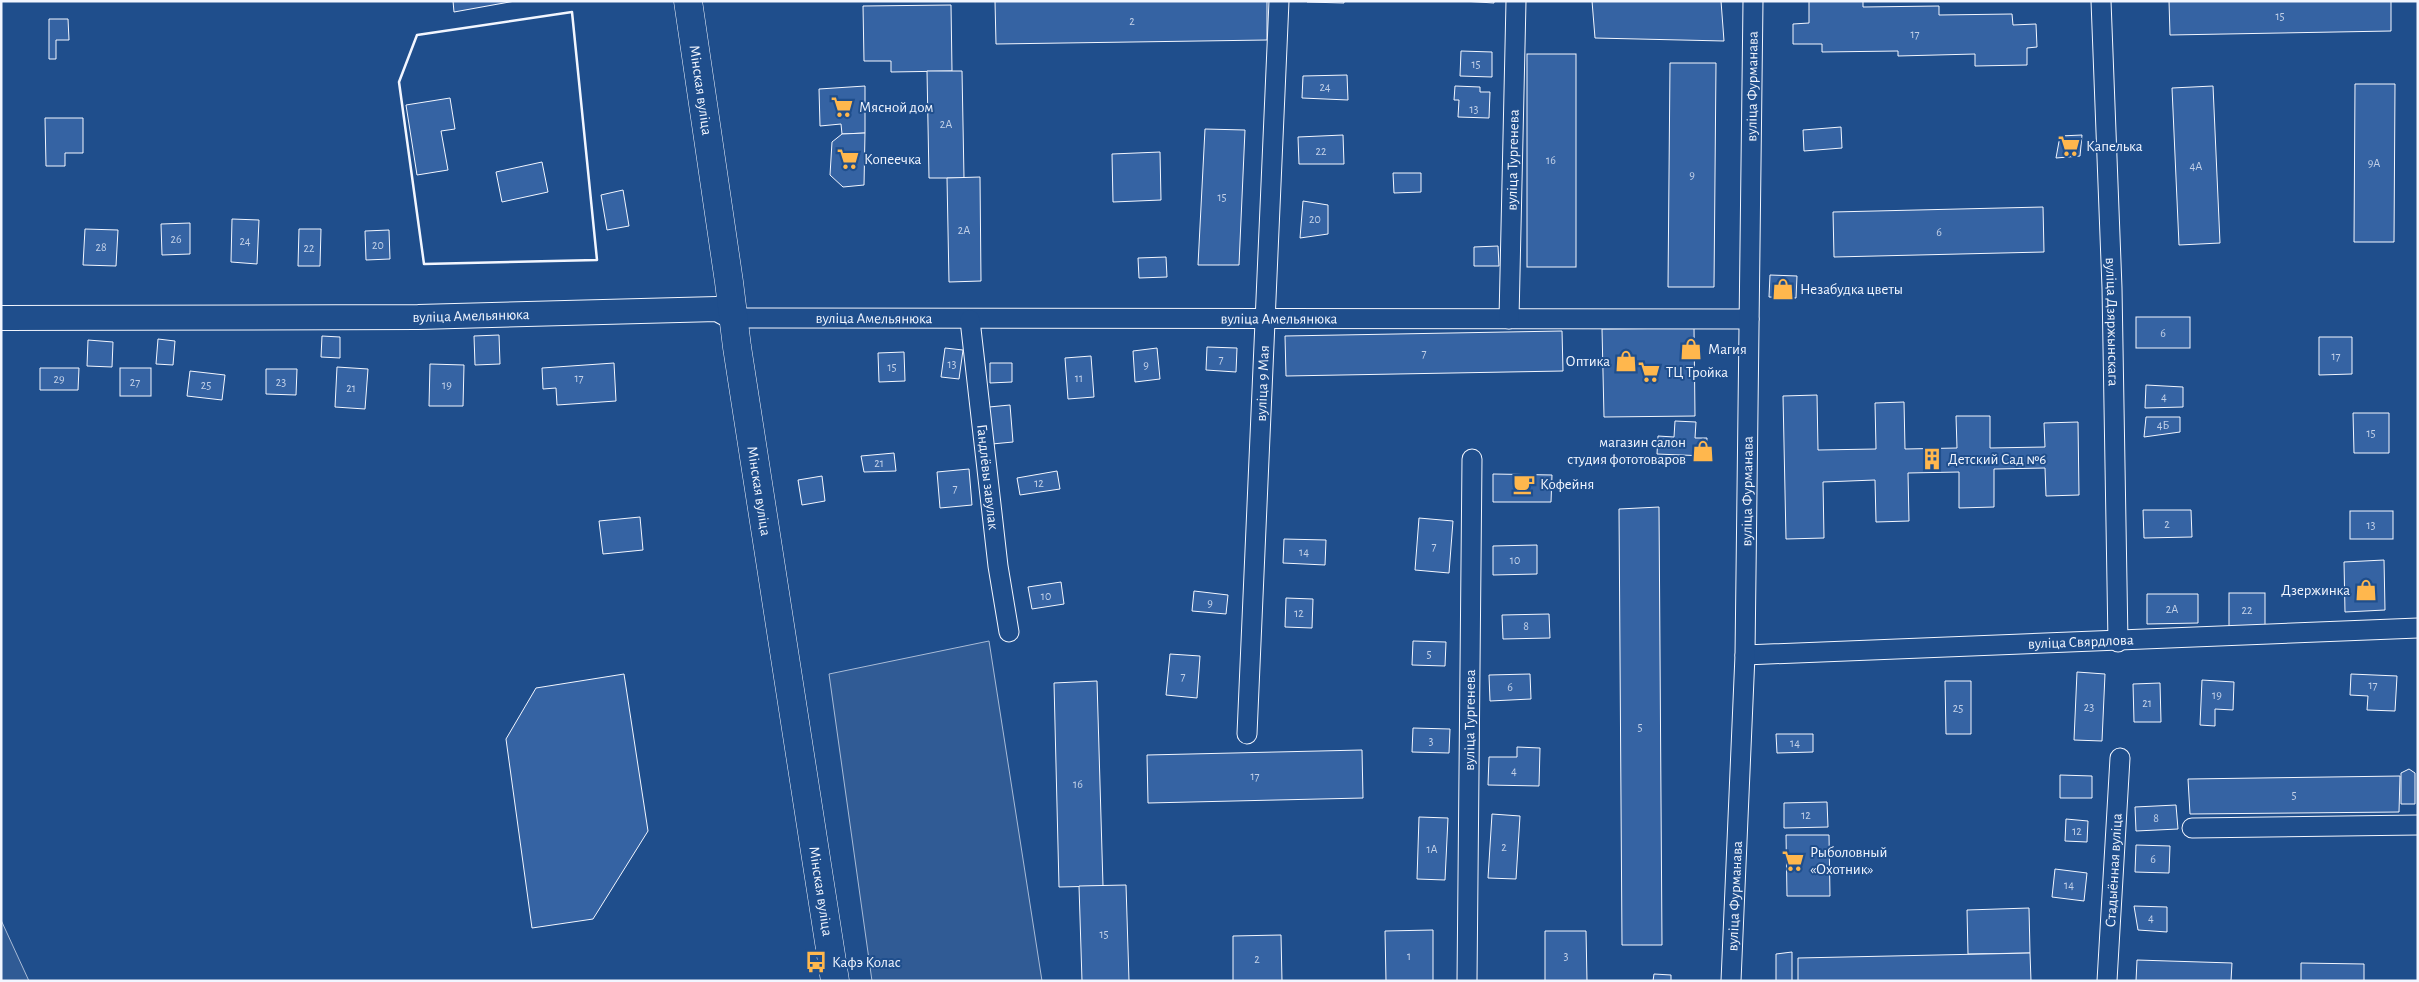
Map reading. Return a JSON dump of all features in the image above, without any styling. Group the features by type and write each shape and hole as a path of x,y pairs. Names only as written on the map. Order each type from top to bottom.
{"main road":[{"name":"Мінская вуліца","path":"688,1 734,318 835,981"}],"street":[{"name":"вуліца 9 Мая","path":"1247,734 1267,319 1279,1"},
{"name":"вуліца Тургенева","path":"1509,319 1516,1"},
{"name":"вуліца Фурманава","path":"1731,981 1745,655 1753,1"},
{"name":"вуліца Дзяржынскага","path":"2101,1 2112,288 2118,642"},
{"name":"вуліца Амельянюка","path":"1,318 408,317 717,309 734,318 970,320 1749,319"},
{"name":"Гандлёвы завулак","path":"970,320 998,566 1009,632"},
{"name":"вуліца Тургенева","path":"1467,981 1472,459"},
{"name":"вуліца Свярдлова","path":"1745,655 2118,642 2418,628"},
{"name":"Стадыённая вуліца","path":"2107,981 2120,758"},
{"path":"2192,828 2418,825"}],"shaded area":[{"path":"989,641 1042,981 872,981 829,674"},
{"path":"1,920 29,981 1,981"}],"building":[{"path":"453,1 515,1 454,12"},
{"path":"995,1 1267,1 1267,40 996,44"},
{"path":"1344,1 1344,3 1307,2"},
{"path":"1463,1 1494,1 1494,3"},
{"path":"1592,1 1721,1 1724,41 1595,38"},
{"path":"1809,1 1863,1 1863,7 1939,6 1939,15 2012,14 2013,25 2036,24 2037,47 2027,48 2027,65 1975,66 1975,54 1898,56 1898,51 1822,52 1822,44 1793,44 1793,24 1809,23"},
{"path":"2169,1 2391,1 2391,31 2170,35"},
{"path":"951,5 952,71 891,72 891,61 864,61 863,6"},
{"path":"49,19 68,19 69,40 56,40 56,59 49,59"},
{"path":"1461,51 1492,52 1492,77 1460,76"},
{"path":"1527,54 1576,54 1576,267 1527,267"},
{"path":"1670,63 1716,63 1714,287 1668,287"},
{"path":"927,71 962,71 964,178 929,178"},
{"path":"1347,75 1348,100 1302,98 1303,76"},
{"path":"2355,84 2395,84 2394,242 2354,242"},
{"name":"Мясной дом","path":"865,86 865,133 842,134 841,124 820,126 819,89"},
{"path":"1455,86 1480,87 1480,92 1490,92 1489,118 1458,117 1459,100 1454,100"},
{"path":"2213,86 2220,243 2179,245 2172,88"},
{"path":"450,98 455,129 441,131 448,170 417,175 406,105"},
{"path":"45,118 83,118 83,153 65,153 65,166 46,166"},
{"path":"1841,127 1842,148 1804,151 1803,130"},
{"path":"1205,129 1245,130 1239,265 1198,265"},
{"name":"Копеечка","path":"865,133 864,185 843,187 830,175 832,142 842,134"},
{"path":"1343,135 1344,164 1299,164 1298,137"},
{"name":"Капелька","path":"2082,135 2080,156 2056,158 2060,136"},
{"path":"1160,152 1161,200 1113,202 1112,154"},
{"path":"542,162 548,192 502,202 496,172"},
{"path":"1393,173 1421,173 1421,192 1394,193"},
{"path":"980,177 981,281 949,282 947,178"},
{"path":"623,190 629,226 607,230 601,195"},
{"path":"1303,201 1328,205 1328,234 1300,238"},
{"path":"2043,207 2044,252 1834,257 1833,212"},
{"path":"232,219 259,220 257,264 231,262"},
{"path":"190,223 190,254 162,255 161,224"},
{"path":"85,229 118,230 116,266 83,265"},
{"path":"299,229 321,229 320,266 298,266"},
{"path":"389,230 390,259 366,260 365,231"},
{"path":"1498,246 1499,266 1474,266 1474,247"},
{"path":"1166,257 1167,277 1139,278 1138,258"},
{"path":"1770,275 1797,276 1796,298 1769,297"},
{"path":"2136,317 2190,317 2190,348 2136,348"},
{"name":"ТЦ Тройка","path":"1694,328 1695,416 1604,417 1602,329"},
{"path":"1562,331 1563,371 1286,376 1285,336"},
{"path":"499,335 500,364 475,365 474,336"},
{"path":"322,336 340,337 340,358 321,357"},
{"path":"2319,337 2352,337 2352,374 2319,375"},
{"path":"158,339 175,341 173,365 156,364"},
{"path":"88,340 113,342 112,367 87,366"},
{"path":"1207,347 1237,348 1236,372 1206,370"},
{"path":"945,348 963,350 959,379 941,377"},
{"path":"1157,348 1160,379 1135,382 1133,351"},
{"path":"904,352 905,381 879,382 878,353"},
{"path":"1091,356 1094,397 1068,399 1065,358"},
{"path":"614,363 616,401 557,405 556,388 543,389 542,368"},
{"path":"990,363 1012,363 1012,382 990,383"},
{"path":"430,364 464,365 463,406 429,406"},
{"path":"337,367 368,369 365,409 335,407"},
{"path":"40,368 79,368 78,390 40,390"},
{"path":"120,368 151,368 151,396 120,396"},
{"path":"266,369 297,369 296,395 266,394"},
{"path":"190,371 225,375 222,400 187,396"},
{"path":"2146,385 2183,387 2183,407 2145,408"},
{"name":"Детский Сад №6","path":"1817,395 1818,450 1876,449 1875,403 1904,402 1905,449 1957,448 1956,416 1990,416 1990,448 2045,447 2044,423 2078,422 2079,495 2046,496 2045,468 1994,469 1994,507 1959,508 1959,472 1908,473 1909,521 1876,522 1875,480 1823,482 1824,538 1786,539 1783,396"},
{"path":"1010,405 1013,442 992,444 989,407"},
{"path":"2353,413 2389,413 2389,453 2354,453"},
{"path":"2146,417 2180,417 2180,432 2144,437"},
{"path":"1675,421 1696,422 1695,438 1707,438 1706,456 1657,454 1658,436 1674,437"},
{"path":"894,453 896,471 864,472 861,456"},
{"path":"969,469 972,505 940,508 937,472"},
{"path":"1057,471 1060,489 1020,495 1017,478"},
{"path":"1493,474 1552,475 1551,502 1493,502"},
{"path":"822,476 825,501 802,505 798,480"},
{"path":"1659,507 1662,945 1622,945 1619,509"},
{"path":"2143,510 2191,510 2192,537 2144,538"},
{"path":"2350,511 2393,511 2393,539 2350,539"},
{"path":"640,517 643,550 603,554 599,521"},
{"path":"1419,518 1453,521 1449,573 1415,570"},
{"path":"1284,539 1326,540 1325,565 1283,563"},
{"path":"1537,545 1537,574 1493,575 1493,546"},
{"path":"2384,560 2385,610 2345,612 2344,562"},
{"path":"1061,582 1064,604 1032,609 1028,587"},
{"path":"1194,591 1228,595 1226,614 1192,611"},
{"path":"2229,593 2265,593 2265,627 2229,627"},
{"path":"2147,594 2198,594 2198,623 2147,624"},
{"path":"1286,598 1313,599 1312,628 1285,627"},
{"path":"1549,614 1550,638 1503,639 1502,615"},
{"path":"1413,641 1446,642 1445,666 1412,665"},
{"path":"1170,654 1200,656 1197,698 1166,695"},
{"path":"2077,672 2105,674 2102,741 2074,740"},
{"path":"624,674 648,831 593,919 532,928 506,739 536,688"},
{"path":"1530,674 1531,699 1490,701 1489,675"},
{"path":"2351,674 2397,676 2395,711 2367,710 2368,696 2350,695"},
{"path":"2202,680 2234,682 2233,710 2215,709 2215,726 2200,725"},
{"path":"1097,681 1103,886 1059,887 1054,683"},
{"path":"1945,681 1971,681 1971,734 1946,734"},
{"path":"2160,683 2161,722 2134,722 2133,684"},
{"path":"1413,728 1450,729 1449,753 1412,752"},
{"path":"1776,734 1813,734 1813,752 1777,753"},
{"path":"1517,747 1540,748 1539,786 1488,785 1489,757 1517,757"},
{"path":"1362,750 1363,798 1148,803 1147,755"},
{"path":"2409,769 2415,773 2415,804 2401,804 2401,773"},
{"path":"2060,775 2092,776 2092,798 2060,798"},
{"path":"2400,776 2399,812 2190,814 2188,779"},
{"path":"1827,802 1828,827 1784,828 1784,803"},
{"path":"2176,805 2178,829 2136,831 2135,807"},
{"path":"1492,814 1520,816 1516,879 1488,878"},
{"path":"1419,817 1448,818 1445,880 1417,879"},
{"path":"2066,819 2088,821 2087,842 2065,841"},
{"path":"1786,835 1829,835 1830,896 1787,896"},
{"path":"2136,845 2170,846 2169,873 2135,872"},
{"path":"2055,869 2087,873 2084,901 2052,897"},
{"path":"1126,885 1129,981 1082,981 1079,886"},
{"path":"2134,906 2167,907 2167,932 2138,930"},
{"path":"2029,908 2030,953 1968,954 1967,910"},
{"path":"1433,930 1433,981 1386,981 1385,931"},
{"path":"1545,931 1586,931 1587,981 1545,981"},
{"path":"1281,935 1282,981 1233,981 1233,936"},
{"path":"1792,952 1792,981 1776,981 1776,954"},
{"path":"2030,953 2031,981 1798,981 1798,958"},
{"path":"2137,960 2232,963 2231,981 2136,981"},
{"path":"2301,963 2364,964 2364,981 2301,981"},
{"path":"1654,974 1671,975 1671,981 1653,981"}],"wall":[{"path":"572,12 597,260 424,264 399,82 417,35 572,12"}],"place":[{"name":"Мясной дом","path":"842,107"},
{"name":"Капелька","path":"2069,146"},
{"name":"Копеечка","path":"848,159"},
{"name":"Незабудка цветы","path":"1783,289"},
{"name":"Магия","path":"1691,349"},
{"name":"Оптика","path":"1626,361"},
{"name":"ТЦ Тройка","path":"1649,372"},
{"name":"магазин салон студия фототоваров","path":"1703,451"},
{"name":"Детский Сад №6","path":"1932,459"},
{"name":"Кофейня","path":"1524,484"},
{"name":"Дзержинка","path":"2366,590"},
{"name":"Рыболовный «Охотник»","path":"1793,861"},
{"name":"Кафэ Колас","path":"816,962"}]}
